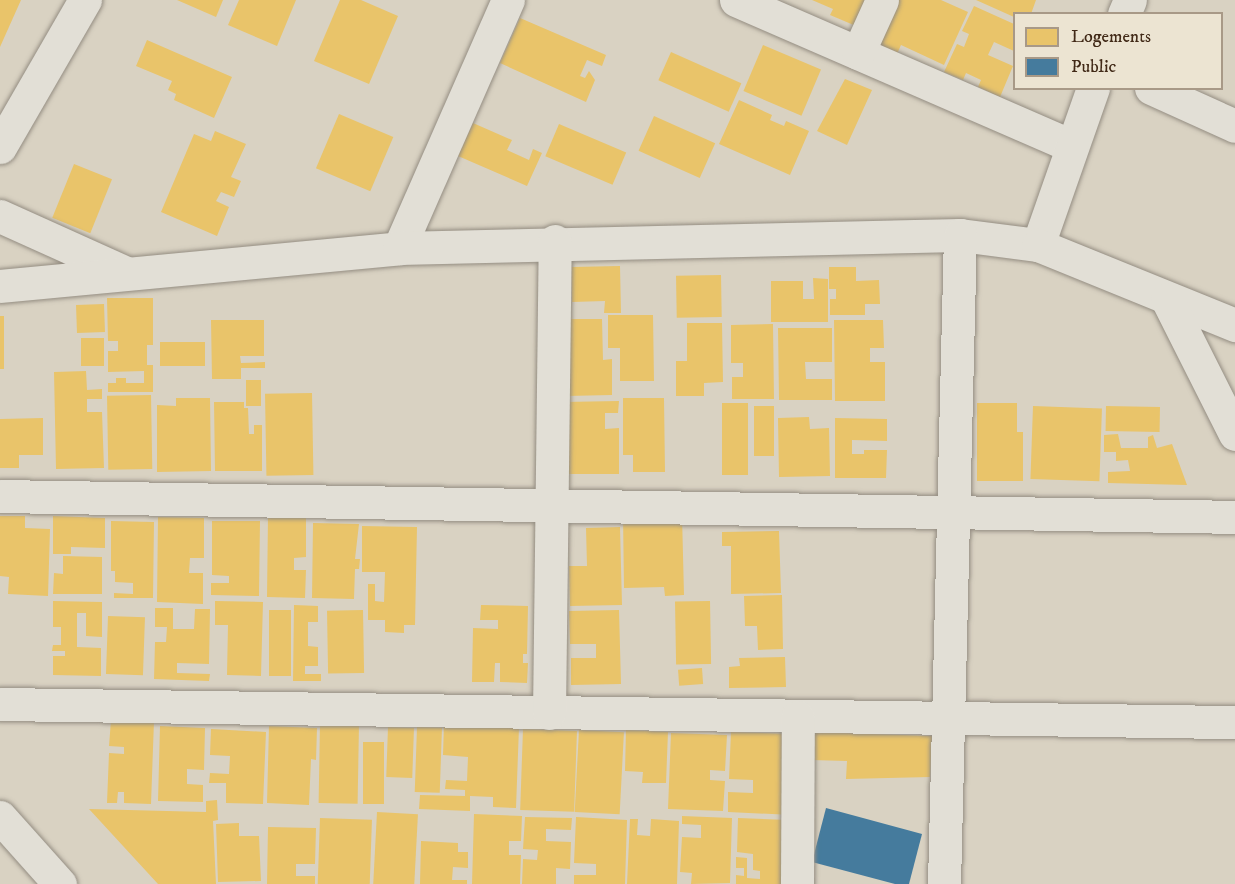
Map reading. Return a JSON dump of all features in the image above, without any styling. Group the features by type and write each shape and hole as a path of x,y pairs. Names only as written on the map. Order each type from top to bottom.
{"street":[{"path":"0,147 85,0"},
{"path":"399,248 508,0"},
{"path":"736,0 1070,146"},
{"path":"858,53 882,0"},
{"path":"1038,245 1070,146 1092,90"},
{"path":"1155,90 1235,126"},
{"path":"0,216 128,274"},
{"path":"944,884 960,235"},
{"path":"0,286 399,248 555,241 960,235 1038,245 1235,325"},
{"path":"549,712 555,241"},
{"path":"1167,299 1235,434"},
{"path":"0,496 1235,517"},
{"path":"0,704 1235,722"},
{"path":"797,884 798,717"},
{"path":"0,817 60,884"}],"building: Logements":[{"path":"0,0 21,0 0,47"},
{"path":"177,0 223,0 216,17"},
{"path":"239,0 296,0 277,46 228,25"},
{"path":"340,0 361,0 398,16 369,84 314,61"},
{"path":"812,0 867,0 856,26 830,15 833,9"},
{"path":"895,0 941,0 968,12 944,65 901,45 897,54 875,44"},
{"path":"976,0 1036,0 1032,12 1013,12 1013,17"},
{"path":"974,6 1013,24 1013,51 994,42 988,55 1013,66 1000,97 978,87 981,80 966,73 963,80 944,72 957,44 964,47 969,34 962,31"},
{"path":"520,18 606,55 602,66 587,60 580,76 585,78 589,71 595,80 586,102 500,63"},
{"path":"147,40 232,77 214,118 174,100 176,94 168,90 172,81 136,66"},
{"path":"763,45 821,70 801,116 743,91"},
{"path":"671,52 741,83 729,112 658,80"},
{"path":"845,79 872,90 847,145 817,131"},
{"path":"739,100 772,115 770,120 784,126 786,121 809,131 790,175 719,144"},
{"path":"339,114 393,137 370,191 316,168"},
{"path":"654,116 715,143 700,178 639,151"},
{"path":"473,123 512,140 507,150 529,160 533,149 542,153 527,186 458,156"},
{"path":"559,124 626,153 613,185 545,156"},
{"path":"215,131 246,144 231,177 241,181 234,197 221,192 216,201 229,207 217,236 161,212 194,134 211,141"},
{"path":"74,164 112,179 90,233 52,218"},
{"path":"620,266 621,313 604,313 605,301 572,302 571,267"},
{"path":"829,267 856,267 856,281 879,280 880,304 865,304 865,315 830,315 830,299 836,299 836,289 829,289"},
{"path":"721,275 722,317 677,318 676,276"},
{"path":"813,278 828,279 828,322 771,322 771,281 803,281 803,299 814,299"},
{"path":"107,298 153,298 153,345 147,345 147,365 153,365 153,392 108,392 108,383 116,383 116,378 126,378 126,383 144,383 144,371 108,372 108,351 118,351 118,341 108,341"},
{"path":"104,304 105,332 77,333 76,305"},
{"path":"608,315 653,315 654,381 620,381 620,348 608,348"},
{"path":"0,316 4,316 4,369 0,369"},
{"path":"564,319 602,319 603,360 612,359 612,395 566,396"},
{"path":"211,320 264,320 264,356 240,356 241,363 265,362 265,368 241,368 241,379 212,379"},
{"path":"834,320 883,320 884,348 870,348 870,362 885,362 885,401 835,401"},
{"path":"687,323 722,323 723,382 704,383 704,396 676,396 676,361 687,361"},
{"path":"773,324 774,399 732,399 732,377 743,377 743,363 731,363 731,325"},
{"path":"778,328 832,328 832,362 805,362 806,379 832,379 832,400 779,400"},
{"path":"81,338 104,338 104,366 81,366"},
{"path":"160,342 205,342 205,366 160,366"},
{"path":"86,371 87,390 102,389 102,399 87,399 87,412 102,412 104,468 56,469 54,372"},
{"path":"246,380 261,380 261,406 246,406"},
{"path":"312,393 313,475 266,476 265,394"},
{"path":"151,395 152,469 108,470 107,396"},
{"path":"176,398 210,398 211,471 157,472 157,405 176,406"},
{"path":"623,398 664,398 665,472 633,472 633,455 623,455"},
{"path":"619,401 618,413 605,413 605,429 619,428 619,474 564,474 563,402"},
{"path":"214,402 244,402 244,408 248,408 249,434 254,434 254,425 262,425 262,471 215,471"},
{"path":"722,403 748,403 748,475 722,475"},
{"path":"977,403 1017,403 1017,432 1023,432 1023,481 977,481"},
{"path":"754,406 774,406 774,456 754,456"},
{"path":"1033,406 1102,408 1099,481 1030,479"},
{"path":"1106,406 1160,407 1160,432 1106,431"},
{"path":"809,417 810,429 829,428 830,476 779,477 778,418"},
{"path":"43,418 43,455 19,455 19,468 0,468 0,419"},
{"path":"835,418 887,419 887,441 852,440 852,454 864,454 864,450 887,450 886,478 835,478"},
{"path":"1118,434 1121,448 1148,448 1148,437 1153,435 1157,448 1172,444 1187,485 1108,483 1108,472 1130,471 1128,460 1116,461 1116,452 1104,452 1104,435"},
{"path":"682,515 684,595 665,596 664,587 624,588 623,516"},
{"path":"0,516 25,516 25,528 50,529 48,596 8,594 9,577 0,576"},
{"path":"53,516 105,518 105,548 71,547 71,554 53,554"},
{"path":"268,516 306,517 306,557 294,558 294,570 306,570 305,598 267,597"},
{"path":"158,517 204,518 204,558 190,558 189,573 203,573 203,604 157,602"},
{"path":"111,521 154,522 153,598 114,598 114,593 133,594 133,583 115,582 115,571 111,571"},
{"path":"212,521 260,521 259,596 211,595 211,583 229,583 229,576 212,575"},
{"path":"313,523 359,524 355,559 360,559 359,569 355,569 354,599 312,598"},
{"path":"362,526 417,527 415,625 404,625 404,633 385,632 385,620 368,620 368,584 375,584 375,601 384,602 385,572 362,572"},
{"path":"620,527 622,605 570,606 569,566 587,566 586,528"},
{"path":"779,531 781,593 731,594 731,546 722,546 722,532"},
{"path":"63,556 102,557 102,594 53,594 54,573 63,574"},
{"path":"782,595 783,649 758,650 757,626 745,626 744,596"},
{"path":"53,601 102,602 102,637 86,636 86,613 77,613 77,647 101,648 101,676 53,675 53,656 65,656 65,651 52,651 53,645 61,645 61,627 53,627"},
{"path":"215,601 263,602 261,676 227,675 228,625 215,625"},
{"path":"710,601 711,664 676,665 675,602"},
{"path":"294,605 318,606 318,622 308,622 308,646 318,647 318,666 305,666 305,674 321,674 321,681 293,681"},
{"path":"481,605 528,606 527,654 523,654 523,663 528,663 527,683 500,682 500,663 495,663 494,682 472,682 473,628 498,629 498,620 480,620"},
{"path":"155,608 173,608 173,629 194,629 195,609 210,609 209,664 177,663 177,673 210,674 209,681 154,679 155,642 166,642 167,627 155,627"},
{"path":"269,610 291,610 291,676 269,676"},
{"path":"363,610 364,673 328,674 327,611"},
{"path":"619,610 621,684 571,685 571,658 596,658 596,644 570,644 569,611"},
{"path":"108,616 145,617 143,675 106,674"},
{"path":"785,657 786,687 729,688 729,667 740,666 739,658"},
{"path":"702,668 703,684 679,686 678,670"},
{"path":"111,720 154,721 151,804 124,803 124,792 118,792 117,803 107,803 109,753 124,754 124,747 109,746"},
{"path":"320,723 359,724 358,804 319,803"},
{"path":"444,723 519,727 516,808 493,807 493,797 470,796 470,811 419,809 420,795 465,796 465,790 445,789 446,780 467,781 468,757 443,755"},
{"path":"160,726 205,728 204,770 187,769 187,784 203,785 203,802 158,801"},
{"path":"269,726 317,728 316,760 311,759 309,805 267,803"},
{"path":"388,727 414,728 412,778 386,777"},
{"path":"417,727 442,728 440,793 415,792"},
{"path":"211,729 266,732 263,804 226,803 226,783 209,783 210,773 229,774 230,756 210,755"},
{"path":"523,729 577,731 574,812 520,810"},
{"path":"579,730 624,732 620,814 575,812"},
{"path":"626,730 668,732 666,783 642,783 643,772 625,771"},
{"path":"731,732 795,734 792,815 728,812 728,792 753,793 753,780 729,779"},
{"path":"812,732 932,736 930,777 846,779 847,761 811,760"},
{"path":"671,733 727,735 725,771 710,770 710,780 725,781 723,811 668,809"},
{"path":"363,742 384,742 384,804 363,804"},
{"path":"217,800 218,820 213,821 216,884 158,884 89,809 206,812 206,801"},
{"path":"377,812 418,814 414,884 373,884"},
{"path":"474,814 522,816 521,841 509,841 509,855 521,855 520,884 472,884"},
{"path":"682,816 732,818 730,883 691,884 692,873 680,872 682,837 701,838 701,825 682,824"},
{"path":"525,817 572,818 571,830 546,829 546,841 571,842 570,869 556,868 556,884 522,884 523,859 537,860 538,850 523,849"},
{"path":"576,817 627,820 625,884 574,884 574,875 596,875 596,864 574,863"},
{"path":"320,818 372,820 370,884 318,884"},
{"path":"738,818 788,820 786,884 736,884 736,875 744,876 744,868 736,868 736,857 747,858 747,878 760,879 760,871 753,870 753,854 737,852"},
{"path":"630,819 638,819 637,835 650,836 651,819 679,821 677,884 627,884"},
{"path":"239,823 239,836 259,836 261,881 218,882 216,824"},
{"path":"268,827 316,828 315,864 296,864 296,876 315,876 315,884 267,884"},
{"path":"421,841 458,843 458,852 468,852 468,868 453,867 452,880 467,880 467,884 420,884"}],"building: Public":[{"path":"826,808 922,834 909,884 895,884 812,862"}]}
